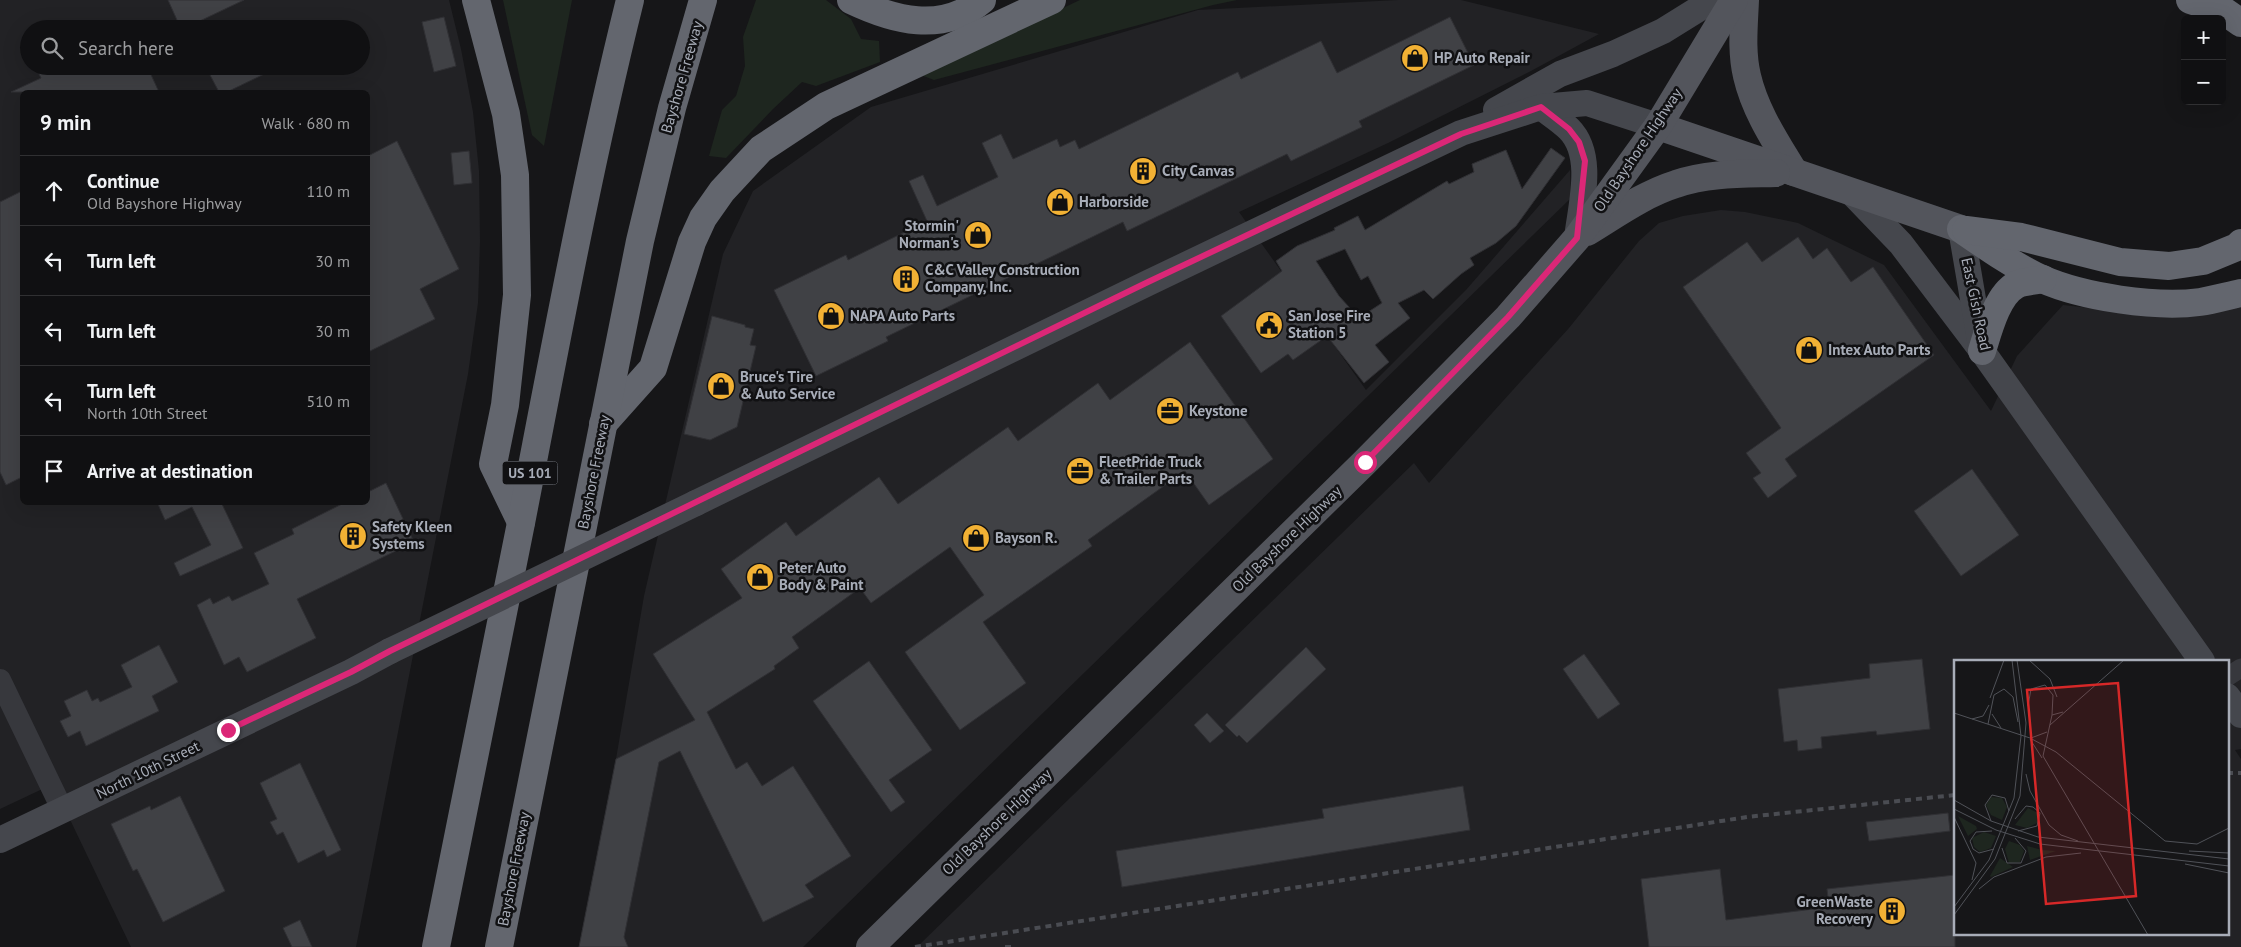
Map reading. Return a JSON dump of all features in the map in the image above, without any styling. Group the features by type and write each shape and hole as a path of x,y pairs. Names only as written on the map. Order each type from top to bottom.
{"highway":[{"path":"476,0 506,114 515,175 517,295 504,405 493,464 521,522"},
{"name":"US 101","path":"436,947 569,271 603,108 630,0"},
{"name":"Bayshore Freeway","path":"499,947 640,241 672,108 703,0"},
{"path":"851,0 881,14 916,20 956,16 982,0"},
{"path":"603,424 653,368 692,242 703,218 722,191 761,149 826,106 1052,0"},
{"path":"2190,0 2224,11 2241,24"},
{"path":"1961,229 2021,237 2120,262 2169,266 2203,261 2237,247 2241,243"},
{"path":"1961,229 1997,254 2043,279 2099,297 2159,303 2199,302 2241,294"},
{"path":"1982,351 1992,320 2005,295 2016,285 2043,279"}],"main road":[{"path":"1461,134 1503,106 1560,74 1613,54 1663,31 1713,0"},
{"name":"Old Bayshore Highway","path":"870,947 1365,462 1508,317 1577,238 1658,126 1734,0"},
{"path":"1745,0 1743,48 1747,76 1759,111 1794,172"},
{"name":"North 10th Street","path":"0,840 351,672 390,651 1148,282 1461,134 1541,107 1587,103 1658,126"},
{"path":"1541,107 1569,129 1579,142 1585,161 1577,238"},
{"path":"1658,126 1961,229"},
{"path":"1577,238 1642,200 1675,184 1716,175 1794,172"},
{"path":"1851,192 1901,244 1982,351"},
{"name":"East Gish Road","path":"1961,229 1982,351 2201,660"},
{"path":"2228,697 2241,715"}],"street":[{"path":"2228,676 2241,668"},
{"path":"0,680 63,810"}],"shaded area":[{"path":"0,0 449,0 473,112 479,171 480,241 478,303 468,374 356,947 131,947 53,784 0,809"},
{"path":"503,0 572,0 544,146 532,135"},
{"path":"756,0 826,0 851,19 861,39 879,41 880,62 816,86 802,82 726,158 709,156 722,110 736,96 745,66 743,37"},
{"path":"1080,0 1237,0 934,80 921,75"},
{"path":"1398,0 1461,0 1599,34 1531,71 1388,143 1239,212 1366,390 1466,290 1570,170 1571,198 803,947 579,947 616,759 644,596 723,254 753,191 871,107 1198,10"},
{"path":"1721,210 1745,212 1798,223 1884,265 1991,411 2017,356 2063,305 2164,316 2241,298 2241,749 2235,750 2241,759 2241,947 917,947 1414,463 1429,483 1569,328 1639,241 1659,223 1683,216"}],"building":[{"path":"168,0 244,0 202,20 177,20"},
{"path":"444,17 456,66 434,72 422,22"},
{"path":"1450,17 1474,65 1359,121 1362,127 1291,161 1287,154 1127,231 1123,222 886,337 888,341 816,376 774,290 846,255 848,260 927,221 909,181 923,175 937,206 998,177 982,143 1001,134 1013,159 1057,139 1060,147 1075,140 1079,149 1238,72 1241,79 1321,41 1337,73"},
{"path":"40,75 151,75 158,90 20,90 20,92 11,92 41,78"},
{"path":"210,75 262,75 231,90 218,90"},
{"path":"397,141 459,269 420,289 435,319 370,351 370,155"},
{"path":"1551,148 1565,158 1516,226 1496,243 1470,258 1474,265 1433,299 1424,290 1398,303 1410,318 1375,345 1389,362 1364,383 1327,336 1293,360 1288,354 1261,373 1221,316 1282,271 1276,261 1297,246 1335,230 1334,228 1358,216 1365,230 1447,181 1449,184 1474,172 1472,164 1506,150 1522,189","holes":["1345,249 1361,280 1368,276 1382,303 1359,318 1339,296 1316,261"]},
{"path":"469,151 472,183 454,185 451,153"},
{"path":"20,192 20,478 6,485 0,472 0,202"},
{"path":"1798,237 1813,259 1827,248 1851,282 1873,267 1934,355 1785,459 1797,476 1768,498 1753,478 1761,473 1746,453 1781,428 1683,287 1747,242 1762,262"},
{"name":"Bruce's Tire & Auto Service","path":"712,316 754,329 750,345 756,346 737,427 710,440 684,434"},
{"path":"1190,342 1273,459 1209,505 1185,471 1088,540 1092,546 983,622 1026,683 960,730 905,652 984,595 950,547 871,603 860,588 792,637 799,648 774,666 775,669 707,712 736,769 747,762 762,786 793,766 851,856 805,885 814,897 763,922 680,751 659,762 624,937 628,947 579,947 616,759 695,720 653,654 742,598 721,569 786,522 796,536 879,477 898,504 1008,427 1018,441 1098,383 1110,400"},
{"path":"1972,469 2019,535 1961,576 1914,511"},
{"path":"386,483 414,542 297,599 316,638 247,672 239,657 224,665 197,605 210,598 213,604 229,596 232,601 269,584 254,553 294,534 292,529 340,505 370,505 370,491"},
{"path":"158,505 222,505 243,548 180,576 174,563 211,545 192,507 165,520"},
{"path":"159,645 178,682 152,696 159,711 86,746 80,731 68,737 60,721 71,716 64,701 87,690 92,701 98,698 100,702 132,687 121,665"},
{"path":"1306,647 1326,669 1247,743 1239,735 1237,737 1225,725"},
{"path":"1584,654 1620,704 1598,719 1563,669"},
{"path":"1922,659 1930,729 1877,735 1876,731 1821,737 1822,748 1798,751 1797,740 1784,742 1778,689 1870,678 1869,664"},
{"path":"869,661 932,750 889,780 905,802 891,812 813,701"},
{"path":"1207,713 1224,731 1210,743 1194,725"},
{"path":"300,763 341,850 327,857 324,850 298,863 283,832 277,835 270,822 277,819 260,783"},
{"path":"1463,786 1470,830 1122,887 1116,851 1324,818 1322,809"},
{"path":"180,796 225,891 163,922 137,869 133,871 111,824 150,806 151,810"},
{"path":"1948,813 1950,831 1869,841 1866,822"},
{"path":"1720,869 1726,920 1829,907 1827,889 1954,875 1955,947 1649,947 1641,879"},
{"path":"300,920 312,947 292,947 283,928"}],"railway":[{"path":"2228,773 2241,773"},
{"path":"915,947 1747,817 1954,795"},
{"path":"1005,947 1014,947"}],"place":[{"name":"HP Auto Repair","path":"1415,58"},
{"name":"City Canvas","path":"1143,171"},
{"name":"Harborside","path":"1060,202"},
{"name":"Stormin' Norman's","path":"978,235"},
{"name":"C&C Valley Construction Company, Inc.","path":"906,279"},
{"name":"NAPA Auto Parts","path":"831,316"},
{"name":"San Jose Fire Station 5","path":"1269,325"},
{"name":"Intex Auto Parts","path":"1809,350"},
{"name":"Bruce's Tire & Auto Service","path":"721,386"},
{"name":"Keystone","path":"1170,411"},
{"name":"FleetPride Truck & Trailer Parts","path":"1080,471"},
{"name":"Safety Kleen Systems","path":"353,536"},
{"name":"Bayson R.","path":"976,538"},
{"name":"Peter Auto Body & Paint","path":"760,577"},
{"name":"GreenWaste Recovery","path":"1892,911"}],"route":[{"path":"228,730 686,509 1148,282 1461,134 1541,107 1569,129 1579,142 1585,161 1577,238 1508,317 1365,462"}]}
